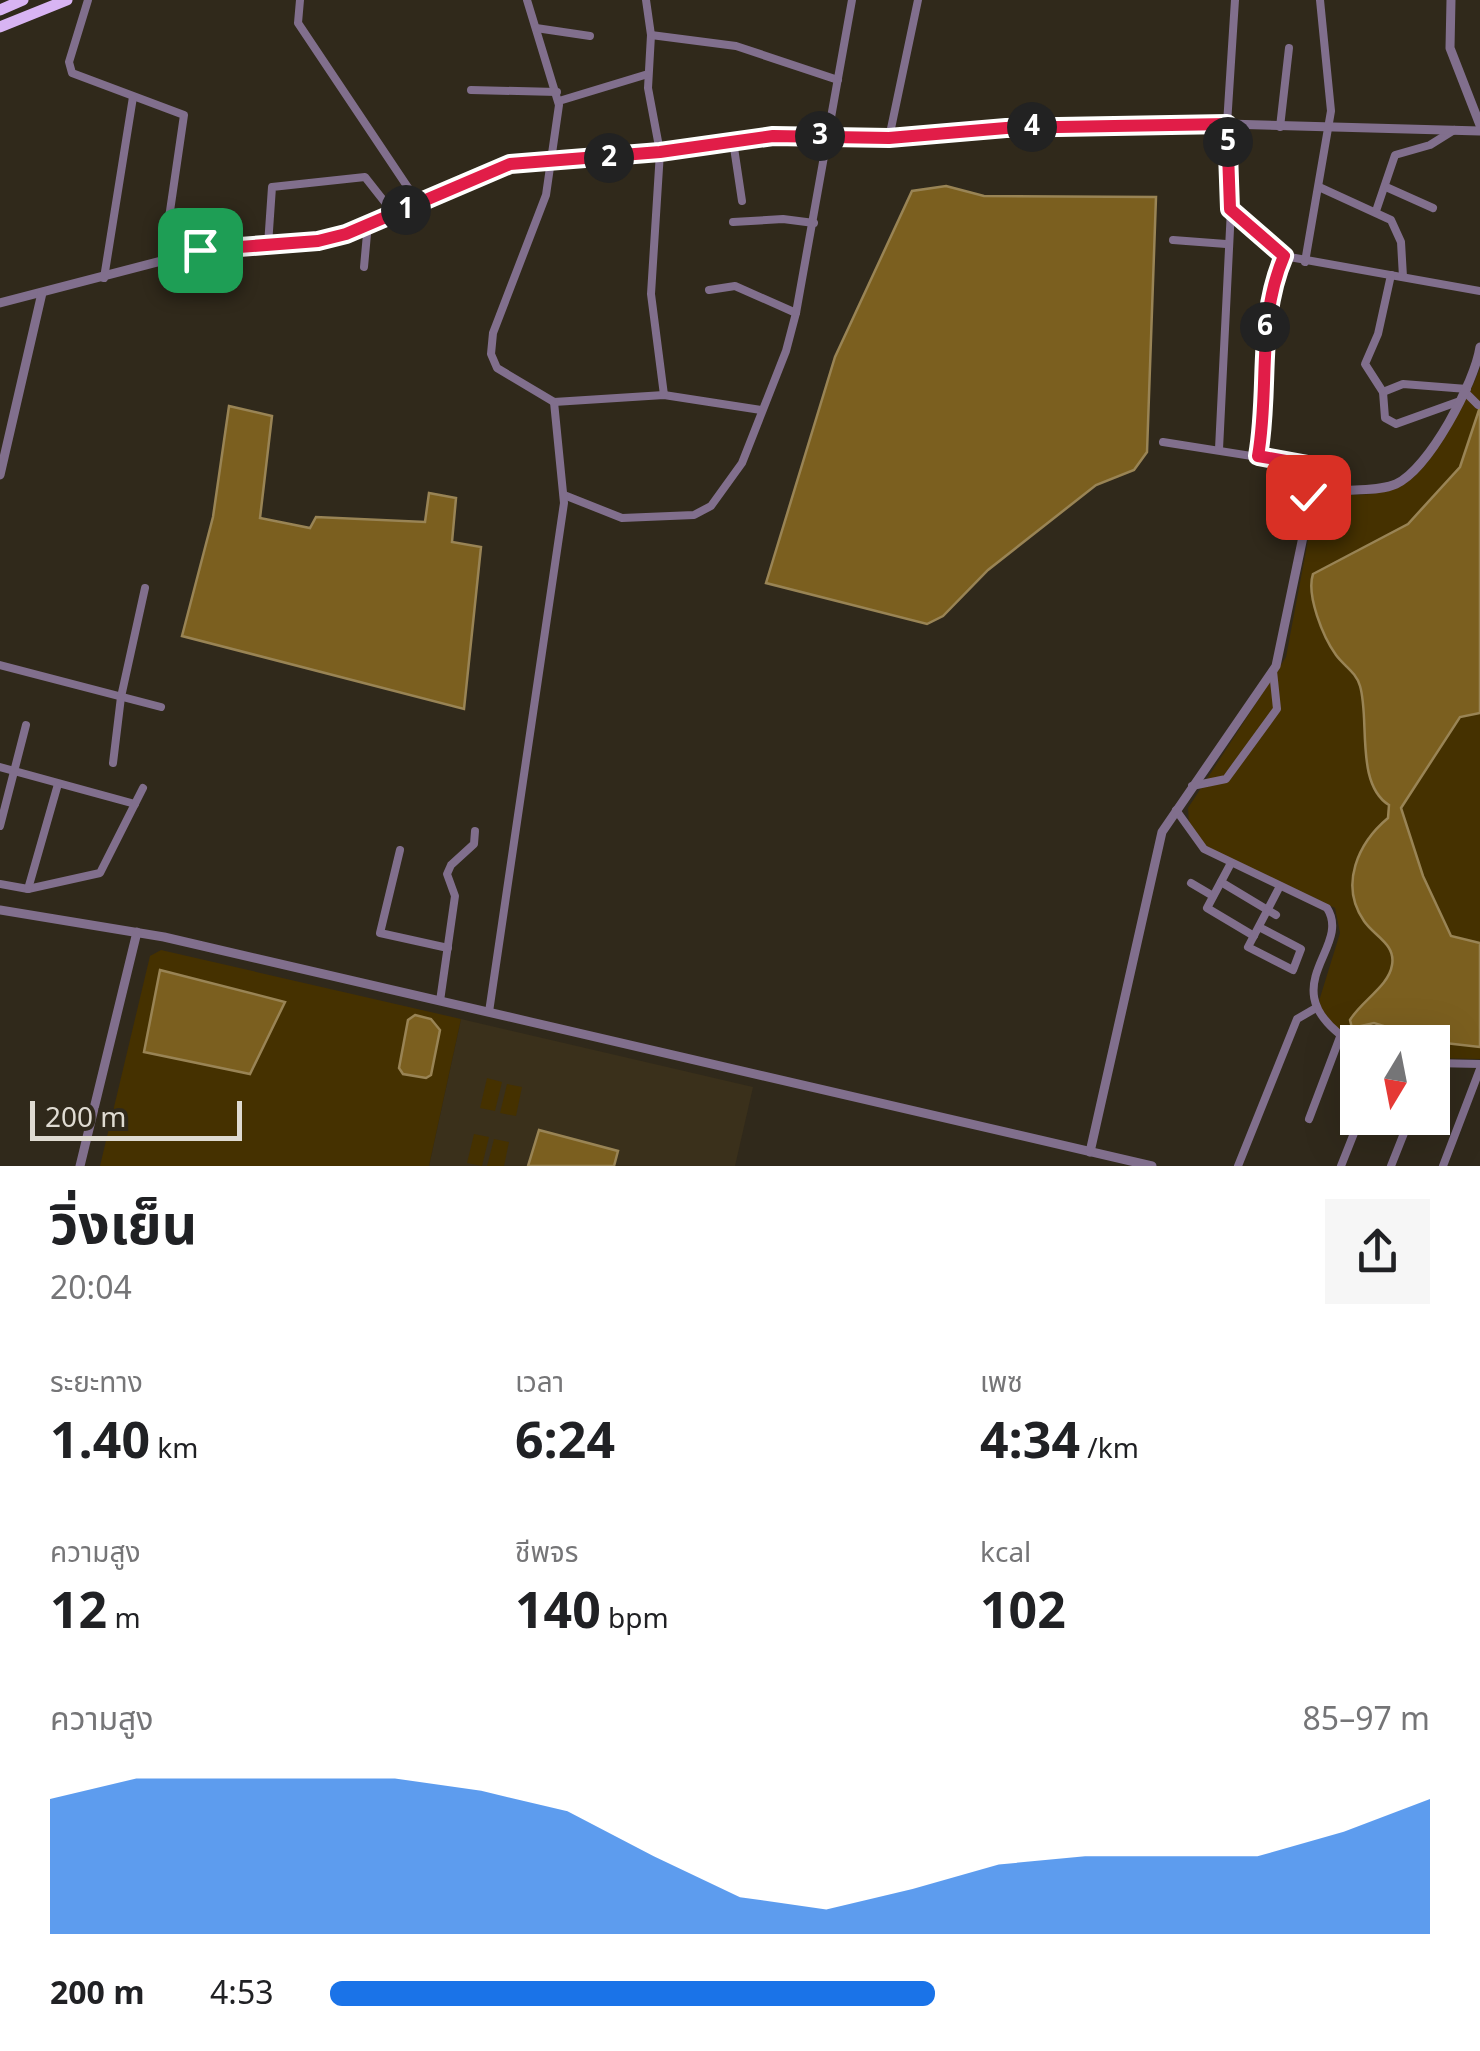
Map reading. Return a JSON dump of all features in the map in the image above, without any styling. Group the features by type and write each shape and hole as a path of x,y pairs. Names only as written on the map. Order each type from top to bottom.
{"main road":[{"path":"0,10 23,0"},
{"path":"0,28 66,0"}],"street":[{"path":"88,0 70,70 184,115 163,259"},
{"path":"300,0 298,23 419,204"},
{"path":"527,0 558,97 553,163 532,241 501,302 491,354 497,368 554,402 664,395 761,410"},
{"path":"646,0 651,35 648,74 660,152 651,294 664,395"},
{"path":"564,496 606,515 694,515 711,506 742,463 786,351 796,313 852,0"},
{"path":"889,138 918,0"},
{"path":"1218,449 1230,209 1227,124 1236,0"},
{"path":"1305,262 1330,126 1320,0"},
{"path":"0,303 219,246 318,241 395,216 489,170 510,164 553,163 734,141 830,136 889,138 1006,128 1227,124 1280,128 1480,128 1450,48 1451,0"},
{"path":"536,28 590,36"},
{"path":"651,35 736,46 838,80"},
{"path":"1280,128 1288,48"},
{"path":"471,90 558,97 648,74"},
{"path":"104,278 133,97"},
{"path":"1376,211 1395,155 1430,145 1454,130"},
{"path":"734,141 742,201"},
{"path":"268,244 272,187 365,177 395,216"},
{"path":"1319,187 1376,211 1397,227 1403,276"},
{"path":"1386,188 1433,208"},
{"path":"1230,209 1284,256 1480,291"},
{"path":"732,222 783,219 814,223"},
{"path":"364,267 368,222"},
{"path":"1173,240 1226,244"},
{"path":"1258,456 1266,407 1265,325 1284,256"},
{"path":"1390,275 1366,364 1383,392 1385,418 1396,424 1464,394"},
{"path":"709,290 734,286 796,313"},
{"path":"0,475 42,293"},
{"path":"1309,508 1327,493 1400,482 1418,465 1464,394 1480,346"},
{"path":"1383,392 1403,384 1464,394 1478,405"},
{"path":"490,1012 564,496 554,402"},
{"path":"1090,1152 1158,846 1176,810 1273,671 1282,652 1309,508 1308,465 1163,442"},
{"path":"113,763 121,697 145,588"},
{"path":"0,666 161,707"},
{"path":"1192,786 1226,780 1278,709 1273,671"},
{"path":"0,826 17,772 26,725"},
{"path":"0,767 135,804"},
{"path":"28,889 58,784"},
{"path":"0,884 28,889 100,873 143,788"},
{"path":"1176,810 1193,839 1231,863 1321,904 1331,915 1312,993 1316,1008 1340,1037 1309,1119"},
{"path":"440,1001 455,896 448,874 451,865 474,844 475,831"},
{"path":"400,850 380,933 448,948"},
{"path":"1231,863 1207,908 1254,936"},
{"path":"1220,882 1272,913"},
{"path":"1190,883 1213,896"},
{"path":"1259,926 1301,949 1294,968 1248,946 1259,926 1272,913 1280,886"},
{"path":"0,910 137,932 1152,1166"},
{"path":"80,1166 137,932"},
{"path":"1238,1166 1298,1019 1316,1008"},
{"path":"1442,1166 1480,1067 1450,1064"},
{"path":"1341,1166 1353,1135"},
{"path":"1391,1166 1403,1135"}],"shaded area":[{"path":"946,186 984,196 1156,197 1147,452 1134,470 1096,485 988,570 943,616 927,624 766,583 835,357 912,191"},
{"path":"1480,367 1480,1059 1450,1058 1450,1025 1340,1025 1340,1031 1337,1029 1326,1018 1319,1001 1340,933 1335,908 1207,847 1189,825 1188,808 1286,657 1315,503 1332,496 1376,493 1398,483 1442,438"},
{"path":"229,406 272,416 260,518 310,528 316,517 425,522 429,493 456,498 452,542 481,547 464,709 182,636 213,517"},
{"path":"1480,407 1480,713 1460,717 1401,808 1423,876 1451,936 1480,943 1480,1047 1450,1044 1450,1025 1351,1025 1350,1020 1386,980 1392,965 1391,951 1364,921 1353,893 1355,865 1368,840 1388,818 1389,805 1378,795 1368,767 1360,686 1326,638 1311,583 1313,574 1408,524 1460,467"},
{"path":"161,950 461,1019 429,1166 100,1166 150,956"},
{"path":"160,970 285,1002 250,1074 144,1052"},
{"path":"415,1015 431,1019 440,1030 431,1075 426,1078 403,1074 399,1068 408,1020"},
{"path":"461,1019 753,1087 735,1166 429,1166"},
{"path":"487,1078 502,1082 495,1111 480,1108"},
{"path":"507,1084 522,1087 516,1116 500,1113"},
{"path":"539,1130 618,1151 614,1166 528,1166"},
{"path":"474,1134 489,1137 482,1166 467,1163"},
{"path":"494,1139 509,1142 504,1166 487,1166"}],"route":[{"path":"200,250 318,241 346,234 510,164 660,152 773,136 889,138 1006,128 1227,124 1230,209 1284,256 1270,295 1265,325 1262,356 1266,407 1258,456 1308,465 1308,497"}]}
